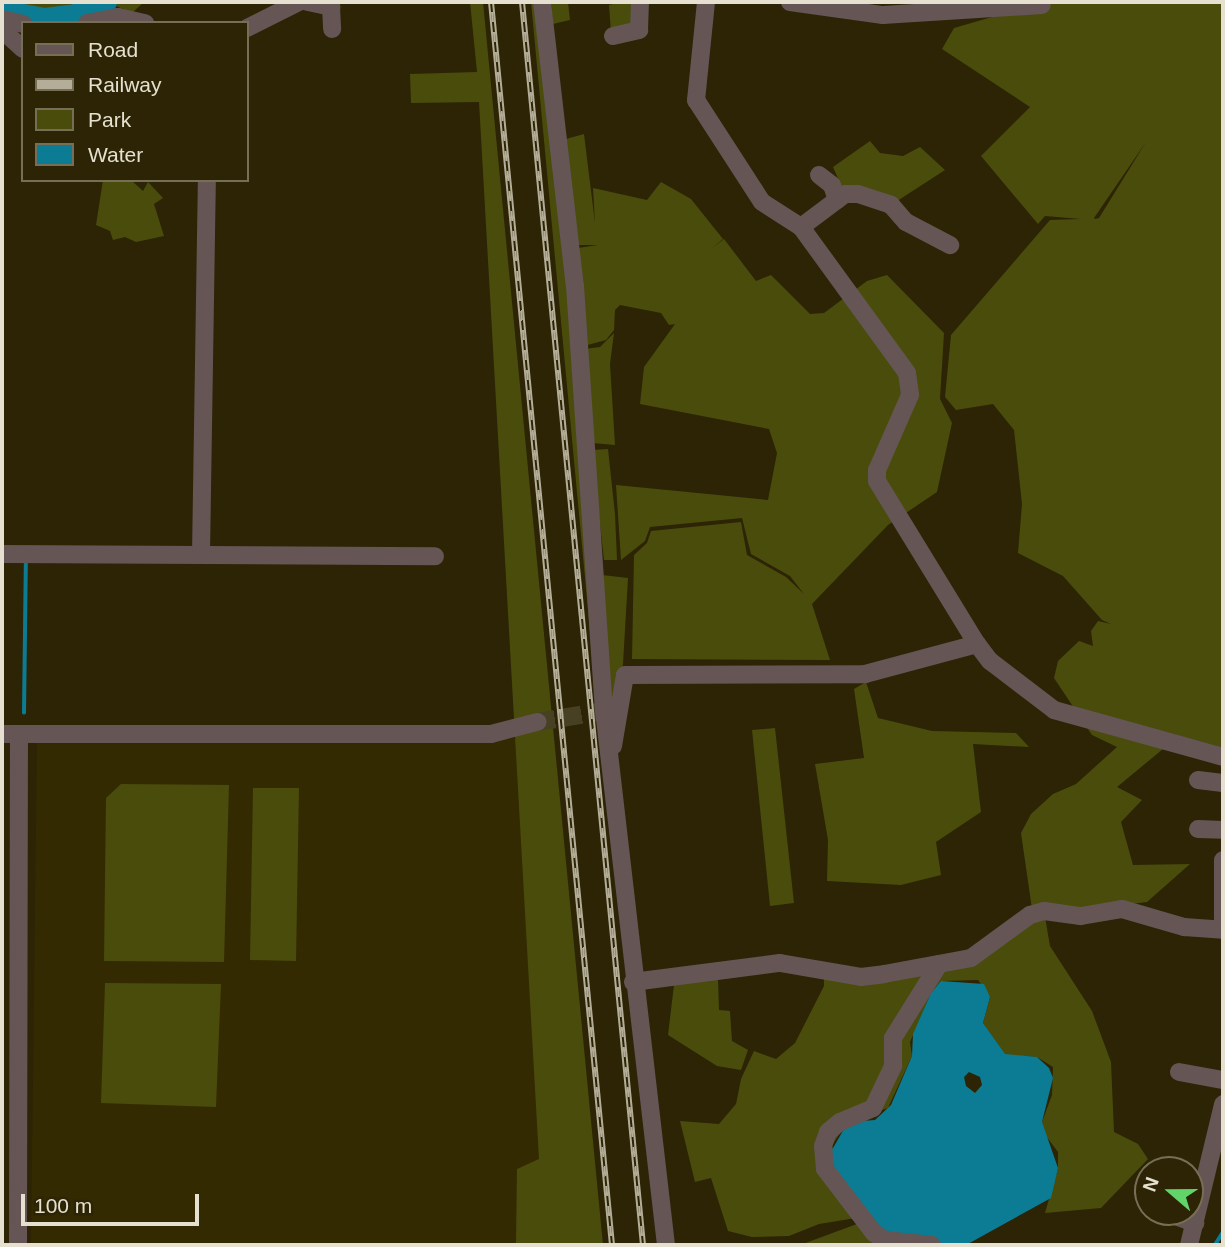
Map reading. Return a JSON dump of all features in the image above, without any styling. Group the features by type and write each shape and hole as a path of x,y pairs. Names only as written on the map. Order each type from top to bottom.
{"street":[{"path":"248,27 299,2"},
{"path":"308,2 331,7 332,29"},
{"path":"542,2 573,272 610,763 633,982 646,1042 666,1245"},
{"path":"613,36 639,30 640,2"},
{"path":"706,2 696,100 762,202 801,227 907,373 910,395 877,470 877,481 977,644 990,661 1054,709 1223,757"},
{"path":"796,2 883,15 1042,5"},
{"path":"99,21 118,18 134,21"},
{"path":"2,19 21,24"},
{"path":"2,30 21,47"},
{"path":"819,175 832,185 837,200"},
{"path":"201,554 207,182"},
{"path":"801,227 845,194 875,197 891,205 906,222 950,245"},
{"path":"2,554 435,555"},
{"path":"610,763 625,674 865,674 977,644"},
{"path":"18,1245 10,900 11,734 491,734 537,722"},
{"path":"1198,780 1223,783"},
{"path":"1198,829 1223,830"},
{"path":"633,982 780,963 861,977 939,964 971,958 1030,915 1044,911 1081,916 1122,909 1184,927 1223,930 1214,905 1223,860"},
{"path":"923,1245 885,1240 874,1233 825,1170 822,1146 828,1132 840,1122 873,1108 893,1066 894,1038 939,964"},
{"path":"1179,1072 1223,1080"},
{"path":"1204,1185 1223,1104"},
{"path":"1189,1245 1194,1226"}],"shaded area":[{"path":"532,738 579,1245 31,1245 37,743"}],"green space":[{"path":"2,2 144,2 132,13 114,5 72,21 2,15"},
{"path":"470,2 483,2 603,1245 516,1245 517,1169 539,1159 479,102 411,103 410,74 477,72"},
{"path":"531,2 544,2 566,223 597,706"},
{"path":"551,2 568,2 570,20 553,24"},
{"path":"636,2 636,28 611,32 609,5"},
{"path":"1044,2 1223,2 1221,747 1129,722 1169,744 1117,787 1142,800 1121,822 1133,865 1190,864 1147,902 1083,910 1032,909 1021,833 1031,814 1053,794 1076,784 1117,747 1092,735 1054,678 1058,661 1079,641 1093,646 1091,631 1098,621 1111,624 1102,620 1063,576 1018,553 1022,504 1014,430 993,404 956,410 945,397 951,335 1050,220 1081,219 1045,216 1038,224 981,156 1030,107 942,49 954,28","holes":["1146,142 1099,218 1094,218"]},
{"path":"584,134 595,223 593,188 647,200 661,182 691,199 723,239 711,249 724,239 756,281 771,275 810,314 824,313 867,281 887,275 944,333 940,399 952,423 937,492 888,525 812,604 830,660 632,659 634,555 647,543 651,531 741,522 747,555 786,577 804,594 790,576 751,554 742,518 650,527 645,541 621,560 616,485 768,500 777,453 769,429 640,404 644,367 675,324 669,325 661,313 620,305 615,310 614,330 606,340 584,346 578,248 598,245 576,245 566,139"},
{"path":"870,141 880,153 903,156 920,147 945,170 891,205 845,194 833,167"},
{"path":"103,182 133,182 143,191 148,182 163,198 154,204 164,236 136,242 125,237 113,240 110,231 96,225"},
{"path":"614,333 610,364 615,445 592,443 585,349 600,347"},
{"path":"608,449 617,560 604,560 592,450"},
{"path":"602,575 628,578 623,664 615,699 609,700"},
{"path":"866,682 878,718 932,731 1016,733 1029,747 973,744 981,812 936,842 941,875 901,885 827,881 828,840 815,764 864,758 854,689"},
{"path":"775,728 794,903 770,906 752,730"},
{"path":"121,784 229,785 224,962 104,961 106,798"},
{"path":"253,788 299,788 296,961 250,960"},
{"path":"1044,911 1050,946 1092,1011 1111,1062 1114,1132 1138,1144 1146,1156 1134,1156 1134,1174 1101,1208 1045,1213 1058,1168 1058,1152 1043,1132 1042,1122 1052,1095 1053,1067 1037,1057 1005,1055 983,1023 990,997 978,980 941,981 931,993 910,1042 912,1056 888,1108 847,1123 832,1145 856,1218 819,1224 789,1236 752,1237 728,1231 711,1178 695,1182 680,1121 719,1124 736,1104 741,1079 754,1051 776,1059 795,1043 824,986 824,975 950,963"},
{"path":"718,979 719,1010 730,1011 732,1041 748,1050 741,1070 717,1066 668,1035 674,985"},
{"path":"105,983 221,984 216,1107 101,1103"},
{"path":"865,1221 914,1245 800,1245"}],"water":[{"path":"941,981 984,984 990,997 983,1023 1005,1054 1037,1057 1049,1068 1053,1078 1042,1122 1058,1168 1051,1198 966,1245 944,1245 874,1230 835,1172 829,1155 848,1122 875,1120 891,1105 912,1056 913,1034 931,993","holes":["969,1072 980,1077 982,1085 975,1093 966,1086 964,1077"]}],"waterway":[{"path":"2,10 44,18 75,14 106,2"},
{"path":"2,43 2,271"},
{"path":"2,290 2,547"},
{"path":"24,713 26,559"},
{"path":"1215,1245 1223,1232"}],"tunnel":[{"path":"537,722 616,709"}],"railway":[{"path":"491,2 612,1245"},
{"path":"522,2 643,1245"}]}
